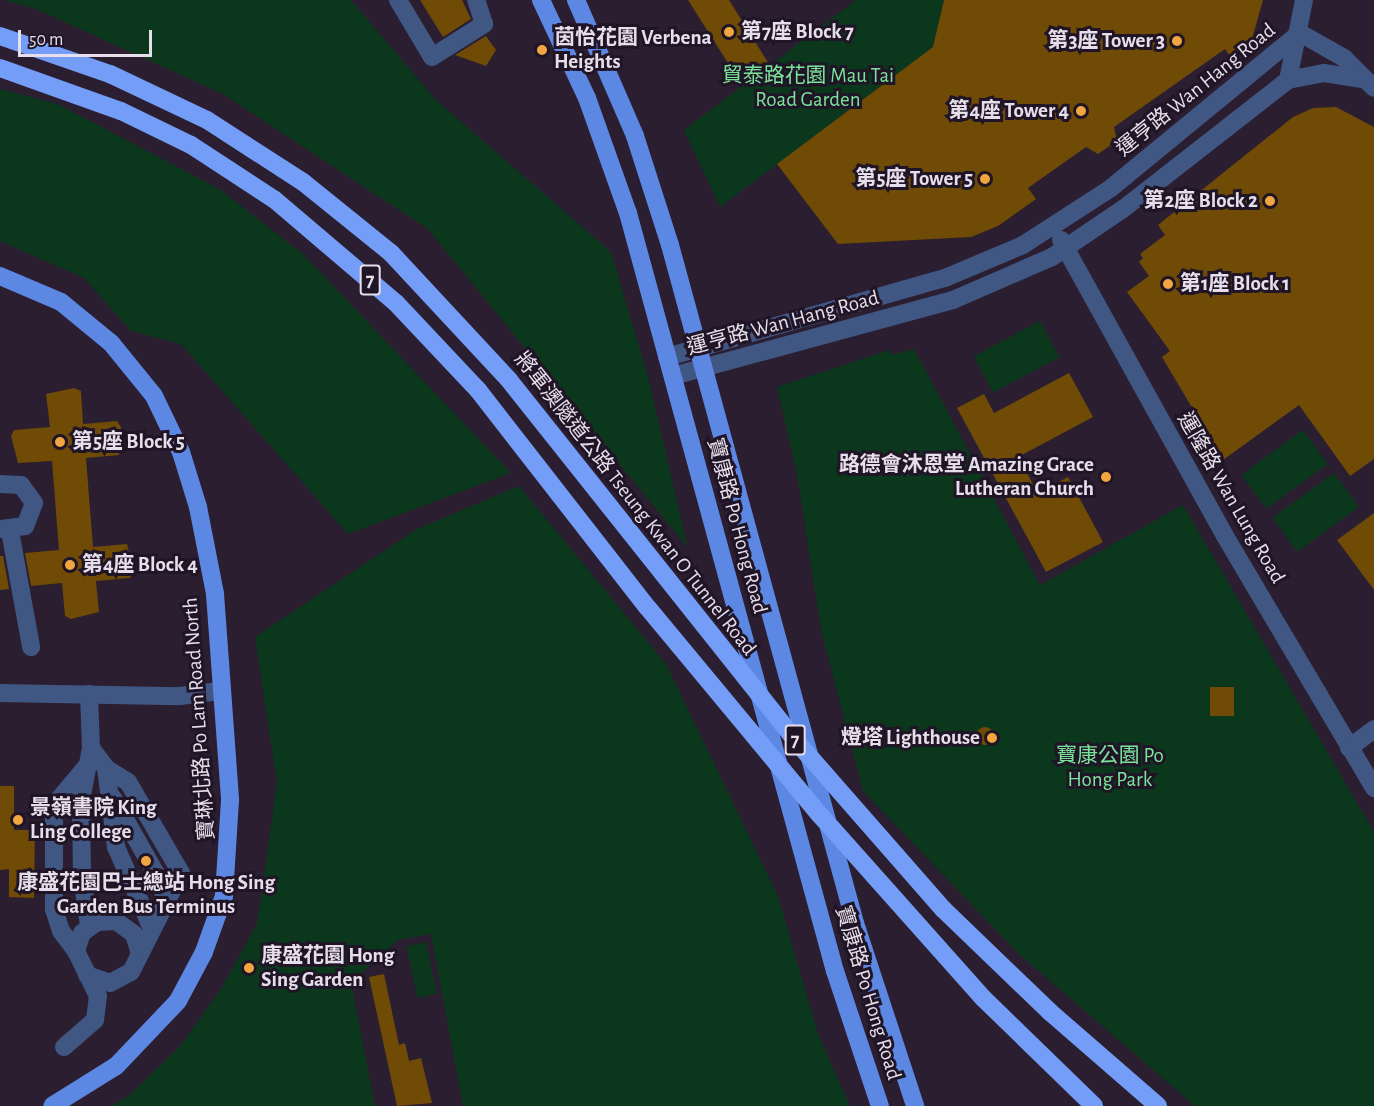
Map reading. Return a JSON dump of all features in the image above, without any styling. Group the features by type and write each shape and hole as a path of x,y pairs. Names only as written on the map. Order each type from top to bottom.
{"highway":[{"name":"將軍澳隧道公路 Tseung Kwan O Tunnel Road","path":"0,36 80,62 189,111 269,158 352,220 458,320 795,740 943,909 1050,1012 1158,1106"},
{"name":"7","path":"0,68 121,111 191,145 318,234 396,303 478,390 648,608 774,762 921,928 1094,1106"}],"main road":[{"name":"寶康路 Po Hong Road","path":"541,0 600,130 673,376 835,971 880,1106"},
{"name":"寶康路 Po Hong Road","path":"576,0 635,136 698,347 873,989 915,1106"},
{"name":"寶琳北路 Po Lam Road North","path":"0,276 61,302 111,343 154,396 181,452 198,507 215,594 220,691 230,800 230,856 224,896 204,952 178,1001 149,1036 116,1066 52,1106"}],"street":[{"path":"398,0 432,57 484,24 476,0"},
{"path":"1304,0 1300,33 1330,48 1368,83"},
{"name":"運亨路 Wan Hang Road","path":"667,357 945,278 998,257 1054,228 1111,188 1300,33"},
{"name":"運亨路 Wan Hang Road","path":"673,376 952,300 1008,279 1066,249 1288,80 1300,33"},
{"path":"1288,80 1324,73 1368,83"},
{"name":"運隆路 Wan Lung Road","path":"1054,228 1349,748 1374,788"},
{"path":"0,484 21,485 34,503 25,526 5,530 31,647"},
{"path":"0,693 89,694 220,691"},
{"path":"76,951 89,926 82,876 81,800 91,748 89,694"},
{"path":"1349,748 1374,729"},
{"path":"64,1047 94,1024 104,989 131,972 139,950 180,882 178,864 128,782 106,768 91,748"},
{"path":"86,767 54,804 54,910 61,932 76,951 87,975 104,989"},
{"path":"106,768 116,847 152,929"},
{"path":"109,791 159,879 167,904"},
{"path":"89,926 104,920 124,925 139,950"}],"green space":[{"path":"4,0 351,0 436,100 611,252 648,377 688,548 428,229 223,94 36,9"},
{"name":"貿泰路花園 Mau Tai Road Garden","path":"856,0 944,0 933,47 720,207 684,130"},
{"path":"0,89 58,104 221,190 304,255 511,473 348,534 181,344 131,331 84,278 0,241"},
{"path":"1040,321 1059,357 993,392 974,356"},
{"name":"寶康公園 Po Hong Park","path":"914,349 1040,585 1183,505 1374,832 1374,1106 1195,1106 1019,954 863,791 821,630 797,474 777,387 889,350 891,355"},
{"path":"1303,430 1328,464 1266,509 1242,475"},
{"path":"1334,473 1359,507 1297,552 1273,518"},
{"path":"519,486 666,664 778,896 818,1034 850,1106 463,1106 431,934 398,940 351,983 375,1106 111,1106 131,1094 180,1046 221,989 257,924 277,783 255,637 417,529"},
{"path":"426,942 437,994 417,998 406,946"}],"building":[{"path":"420,0 462,0 471,19 443,37"},
{"name":"第7座 Block 7","path":"688,0 729,0 769,64 740,82"},
{"path":"944,0 1263,0 1252,39 1233,60 1225,49 1114,127 1117,141 1098,154 1086,147 1028,188 1036,199 998,226 971,237 838,244 777,164 933,47"},
{"path":"486,36 496,50 486,66 455,55"},
{"path":"1336,107 1374,127 1374,459 1350,476 1299,405 1223,460 1162,357 1170,351 1127,292 1149,276 1139,262 1143,258 1140,254 1165,235 1158,225 1293,117 1313,108"},
{"path":"1069,373 1093,417 1018,457 1038,493 1068,477 1103,542 1046,572 957,408 984,394 994,413"},
{"path":"74,388 81,391 83,424 117,421 121,427 119,455 86,458 93,547 127,544 133,572 130,578 96,581 99,612 71,619 65,616 62,583 31,586 25,553 59,550 52,461 18,463 11,436 14,430 50,427 46,394"},
{"path":"1374,513 1374,590 1337,540"},
{"path":"0,556 3,556 9,589 0,590"},
{"path":"1210,687 1234,687 1234,716 1210,716"},
{"path":"981,727 989,727 994,732 992,743 981,745 976,740 976,732"},
{"path":"0,786 14,786 14,830 35,830 34,898 9,897 9,869 0,870"},
{"path":"384,974 399,1045 405,1043 409,1061 421,1058 432,1103 397,1106 369,977"}],"place":[{"name":"第7座 Block 7","path":"729,32"},
{"name":"第3座 Tower 3","path":"1177,41"},
{"name":"茵怡花園 Verbena Heights","path":"542,50"},
{"name":"第4座 Tower 4","path":"1081,111"},
{"name":"第5座 Tower 5","path":"985,179"},
{"name":"第2座 Block 2","path":"1270,201"},
{"name":"第1座 Block 1","path":"1168,284"},
{"name":"第5座 Block 5","path":"60,442"},
{"name":"路德會沐恩堂 Amazing Grace Lutheran Church","path":"1106,477"},
{"name":"第4座 Block 4","path":"70,565"},
{"name":"燈塔 Lighthouse","path":"992,738"},
{"name":"景嶺書院 King Ling College","path":"18,820"},
{"name":"康盛花園巴士總站 Hong Sing Garden Bus Terminus","path":"146,861"},
{"name":"康盛花園 Hong Sing Garden","path":"249,968"}]}
